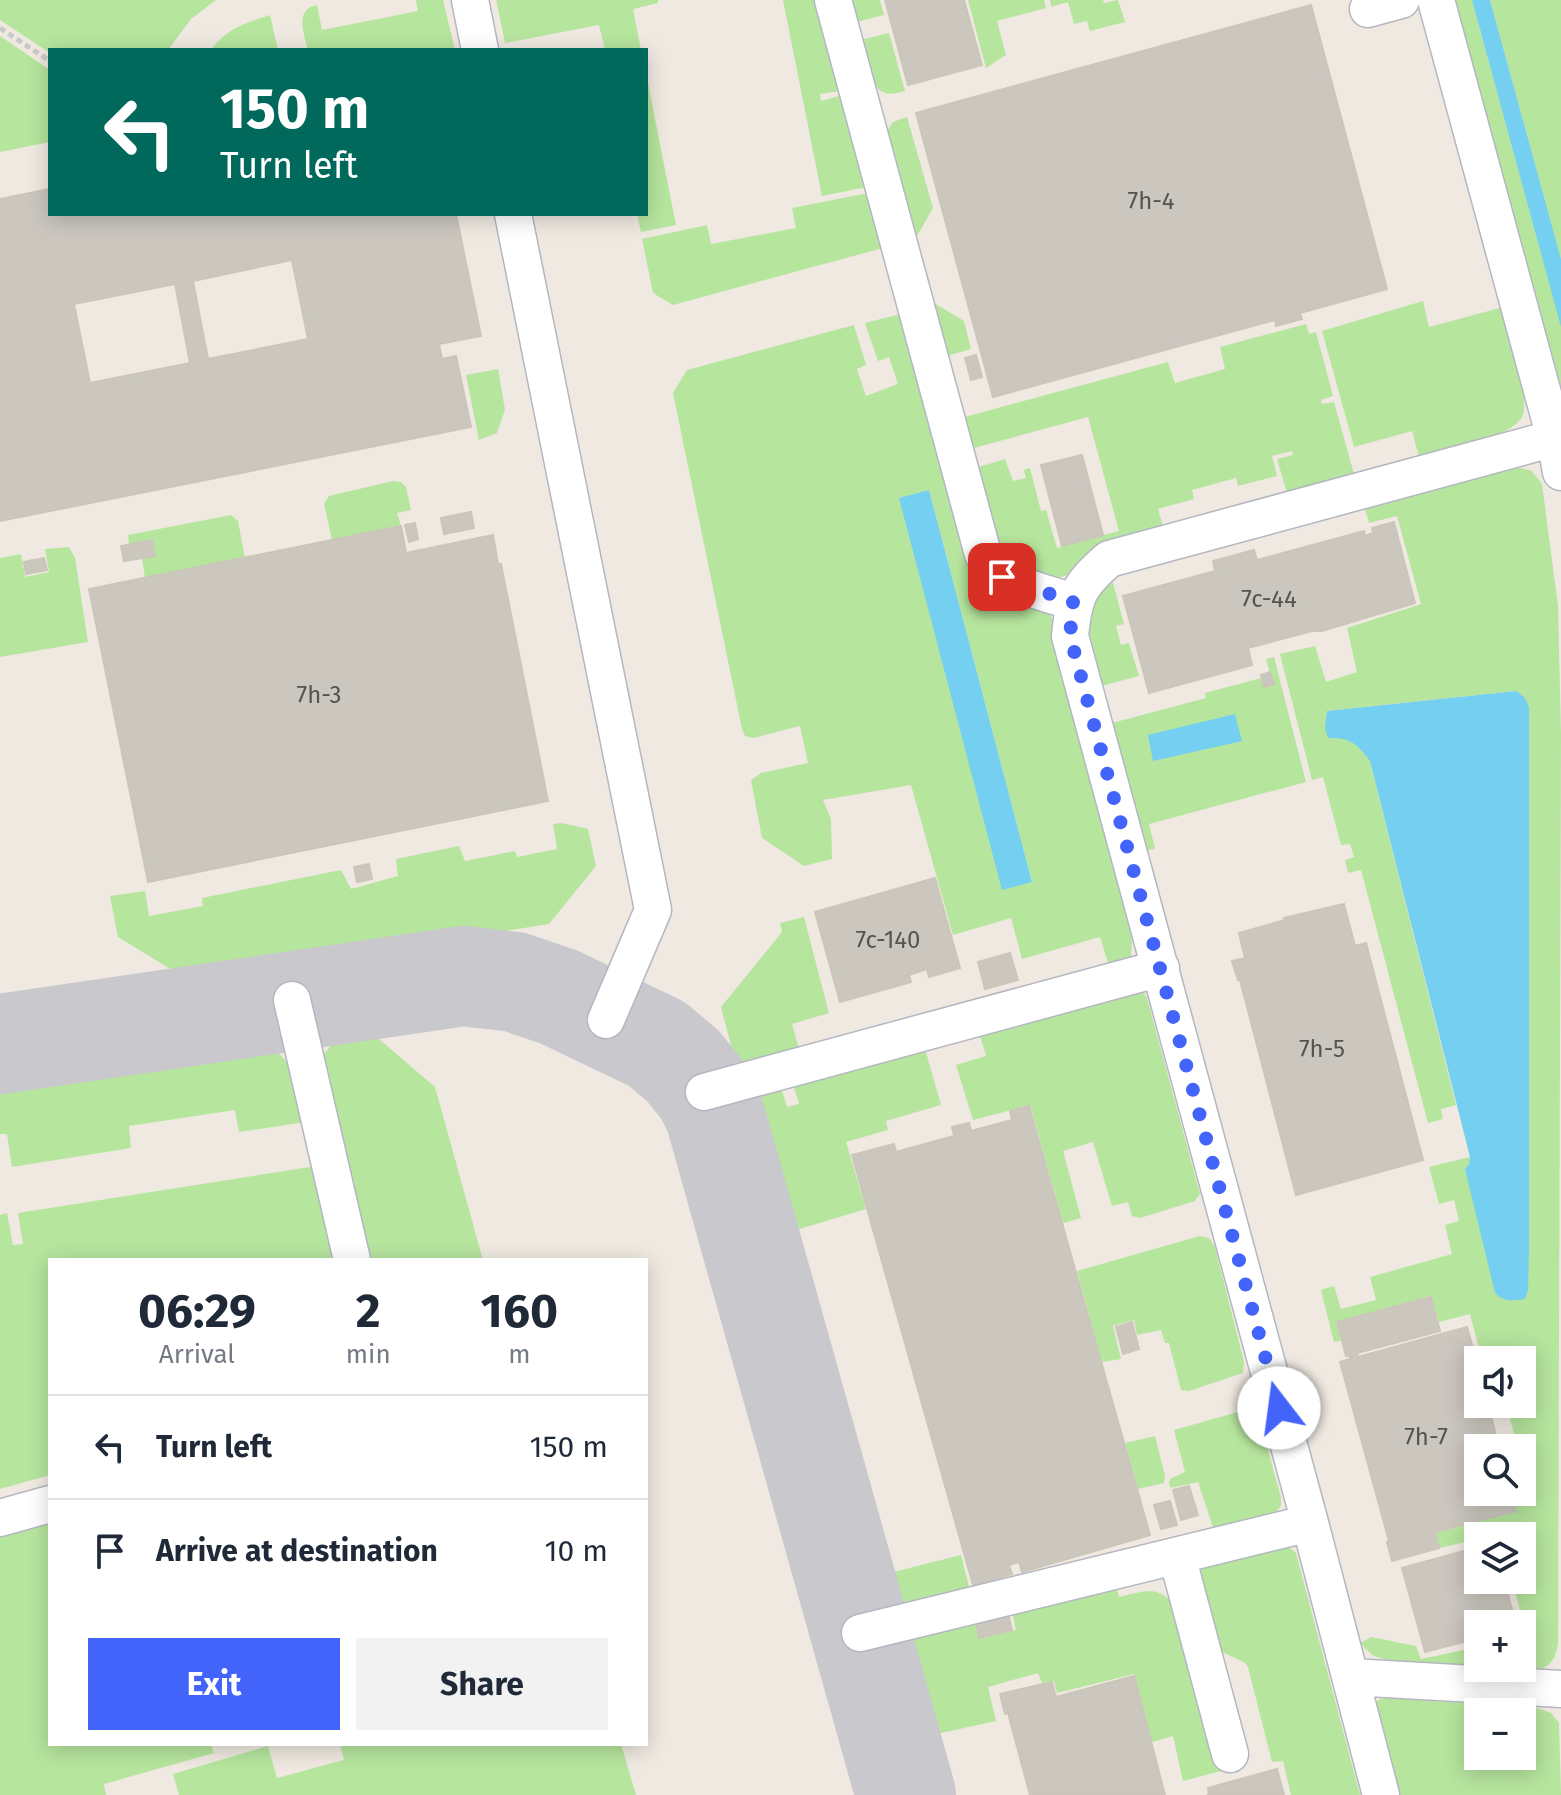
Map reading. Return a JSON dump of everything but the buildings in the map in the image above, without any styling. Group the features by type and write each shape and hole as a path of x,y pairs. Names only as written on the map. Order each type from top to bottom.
{"street":[{"path":"470,0 480,48"},
{"path":"833,0 983,554 991,568 1002,577 1073,602"},
{"path":"1381,1795 1070,636 1073,602 1087,578 1109,559 1558,455 1436,0"},
{"path":"513,216 653,910 606,1020"},
{"path":"704,1092 1161,968"},
{"path":"292,1000 352,1258"},
{"path":"0,1518 48,1505"},
{"path":"860,1633 1310,1523"},
{"path":"1177,1556 1230,1754"},
{"path":"1351,1677 1561,1689"}],"path":[{"path":"0,28 48,60"}],"green space":[{"path":"0,0 216,0 191,19 169,48 48,48 48,52 0,20"},
{"path":"416,0 443,0 455,48 308,48 302,23 305,11 317,5 322,30 418,11"},
{"path":"496,0 658,0 658,3 633,9 641,48 605,48 599,25 505,43"},
{"path":"783,0 816,0 841,91 820,94 821,101 842,95 867,187 822,196"},
{"path":"851,0 880,0 884,15 857,22"},
{"path":"968,0 1044,0 1046,8 997,21 1006,55 986,68"},
{"path":"1050,0 1103,0 1104,3 1118,0 1125,22 1090,31 1087,21 1074,24 1068,2 1051,7"},
{"path":"1455,0 1472,0 1561,325 1561,386"},
{"path":"1490,0 1561,0 1561,260"},
{"path":"270,15 278,48 213,48 230,31"},
{"path":"889,33 905,91 889,94 876,86 861,40"},
{"path":"0,36 48,69 48,142 0,152"},
{"path":"648,83 676,225 641,232 637,216 648,216"},
{"path":"907,117 933,208 916,238 887,131 893,122"},
{"path":"868,193 883,248 673,305 653,293 642,239 707,225 711,244 796,228 792,208"},
{"path":"1423,301 1429,327 1500,308 1521,380 1524,395 1522,417 1491,437 1419,457 1412,431 1354,447 1322,331"},
{"path":"934,303 964,321 971,349 944,357 929,304"},
{"path":"901,314 975,576 994,588 1040,607 1053,620 1055,646 1132,938 1131,957 1108,963 1100,937 1022,959 1011,918 953,935 911,785 823,800 831,819 832,859 804,866 762,838 751,780 761,773 808,763 800,726 753,738 745,736 742,729 673,393 687,370 854,325 866,365 857,369 866,396 898,384 889,357 878,361 865,323","holes":["929,490 1031,882 900,498"]},
{"path":"1306,324 1309,334 1316,332 1333,396 1321,400 1322,404 1334,402 1354,474 1287,493 1277,459 1293,455 1292,451 1272,456 1277,476 1238,486 1236,478 1192,490 1194,499 1158,509 1163,526 1102,544 1088,553 1071,574 1054,579 1011,563 1000,550 976,470 1005,459 1013,481 1026,478 1024,470 1030,468 1041,511 1046,510 1057,548 1119,531 1088,417 974,448 961,418 1168,362 1175,383 1225,369 1220,347"},
{"path":"498,369 505,410 497,433 479,440 466,375"},
{"path":"1514,466 1532,471 1542,484 1558,606 1561,735 1558,1641 1551,1662 1536,1670 1536,1610 1520,1610 1516,1594 1536,1594 1536,1522 1476,1522 1517,1511 1516,1506 1536,1506 1536,1434 1514,1434 1510,1418 1536,1418 1536,1346 1478,1346 1470,1314 1439,1322 1431,1296 1336,1322 1341,1341 1334,1342 1321,1290 1334,1286 1341,1309 1376,1300 1370,1277 1452,1254 1445,1225 1459,1221 1454,1200 1439,1204 1429,1167 1470,1157 1495,1293 1516,691 1327,711 1341,737 1360,746 1370,761 1456,1105 1441,1109 1443,1119 1428,1123 1361,870 1348,873 1345,860 1354,857 1350,844 1341,845 1323,777 1312,780 1280,654 1315,646 1326,682 1357,672 1347,628 1421,604 1397,516 1369,523 1364,506"},
{"path":"393,481 401,482 406,487 411,510 397,513 401,526 332,540 324,504 329,496"},
{"path":"231,515 238,521 245,558 145,578 142,558 155,556 152,540 129,544 128,535"},
{"path":"69,547 75,558 88,642 0,657 0,558 21,554 25,577 49,572 45,549"},
{"path":"1113,583 1124,624 1116,626 1121,645 1129,643 1139,676 1102,686 1092,645 1090,616 1101,592"},
{"path":"1274,657 1306,782 1149,824 1155,849 1147,850 1112,723 1206,698 1205,693 1261,678 1264,687 1273,684 1266,659"},
{"path":"553,824 588,829 596,866 549,924 190,981 118,937 110,896 145,891 149,916 203,906 202,898 341,870 351,889 398,876 396,859 459,846 465,861 515,851 517,857 557,849"},
{"path":"804,917 829,1013 792,1024 799,1049 737,1068 721,1007 782,932 780,923"},
{"path":"1142,991 1147,998 1200,1194 1195,1201 1140,1218 1132,1216 1128,1202 1112,1206 1093,1142 1063,1151 1081,1218 1063,1223 1030,1105 973,1120 956,1065 986,1056 978,1029"},
{"path":"347,1027 359,1027 372,1033 435,1087 482,1258 365,1258 321,1076 323,1055"},
{"path":"244,1038 274,1049 283,1058 295,1079 306,1122 239,1132 235,1110 129,1126 131,1148 12,1167 7,1134 0,1134 0,1078"},
{"path":"924,1045 941,1105 886,1121 888,1130 846,1142 866,1209 786,1233 746,1098 781,1087 787,1107 799,1104 793,1084"},
{"path":"316,1166 337,1258 48,1258 48,1476 0,1489 0,1215 7,1213 13,1245 23,1244 18,1213"},
{"path":"1200,1236 1209,1238 1215,1247 1244,1362 1243,1373 1189,1391 1181,1390 1169,1343 1165,1343 1161,1330 1137,1335 1134,1320 1113,1326 1121,1359 1102,1362 1077,1271"},
{"path":"1245,1410 1256,1412 1259,1417 1281,1506 1271,1517 1214,1530 1198,1482 1171,1488 1169,1484 1170,1479 1185,1472 1174,1430"},
{"path":"1155,1436 1164,1483 1138,1489 1125,1443"},
{"path":"48,1521 48,1746 212,1746 214,1753 104,1784 106,1795 0,1795 0,1533"},
{"path":"1464,1525 1464,1542 1440,1548 1435,1533"},
{"path":"1287,1546 1296,1553 1360,1795 1291,1795 1283,1761 1272,1762 1248,1667 1244,1662 1211,1647 1197,1575 1204,1565"},
{"path":"961,1555 970,1591 892,1611 882,1575"},
{"path":"1116,1586 1119,1597 1147,1591 1161,1594 1179,1614 1221,1771 1183,1781 1173,1736 1152,1742 1134,1674 1057,1693 1054,1681 1042,1683 1038,1673 988,1687 996,1721 927,1736 899,1638 974,1619 979,1639 1016,1630 1012,1612"},
{"path":"1371,1637 1416,1646 1421,1659 1464,1650 1464,1666 1386,1660 1372,1655 1360,1643"},
{"path":"1387,1698 1464,1703 1464,1770 1536,1770 1536,1708 1551,1713 1559,1723 1561,1795 1397,1795 1374,1704"},
{"path":"268,1746 277,1778 344,1760 340,1746 622,1746 636,1795 179,1795 173,1774"}],"water":[{"path":"1472,0 1490,0 1561,259 1561,327"},
{"path":"929,490 1032,882 1002,890 899,498"},
{"path":"1516,691 1525,698 1529,707 1529,1249 1528,1291 1525,1299 1512,1300 1495,1293 1465,1169 1470,1157 1370,761 1352,743 1328,738 1325,728 1327,711"},
{"path":"1235,714 1242,741 1153,761 1148,735"}],"taxiway":[{"path":"0,1044 464,976 515,982 559,997 657,1044 683,1066 704,1092 715,1115 906,1795"}],"route":[{"path":"1002,577 1073,602 1070,636 1279,1408"}]}
